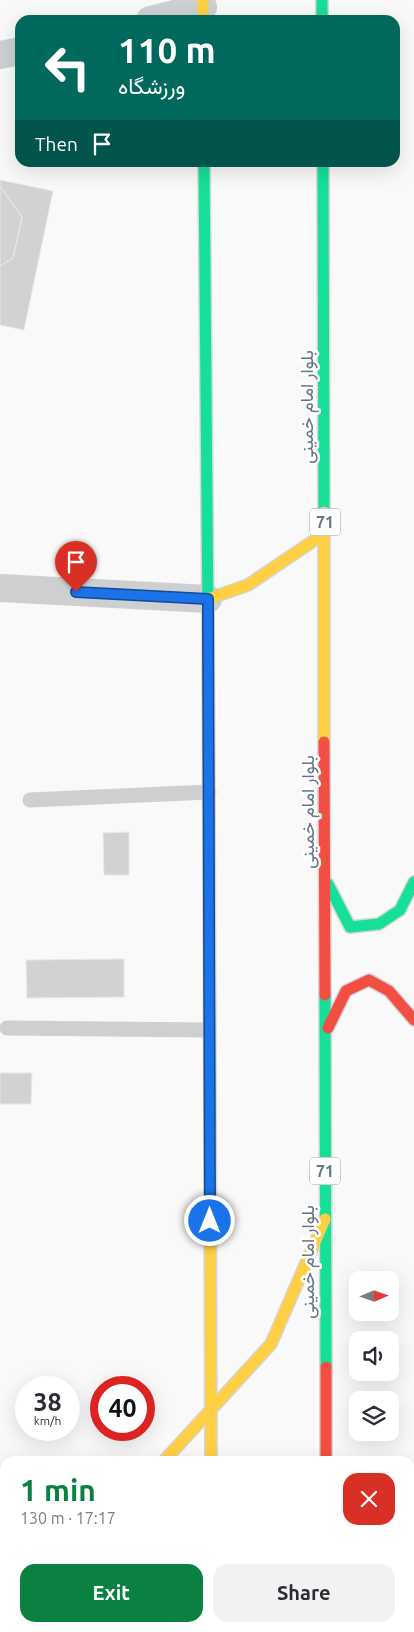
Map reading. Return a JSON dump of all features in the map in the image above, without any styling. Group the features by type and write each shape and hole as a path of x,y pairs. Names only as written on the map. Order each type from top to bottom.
{"main road":[{"path":"322,0 322,15"},
{"path":"204,167 208,599 211,1456"},
{"name":"بلوار امام خمینی","path":"323,167 326,1456"},
{"path":"208,599 248,585 325,533"},
{"path":"326,881 350,927 379,924 400,910 414,882"},
{"path":"325,1033 346,991 369,980 389,992 414,1020"},
{"path":"169,1456 271,1344 326,1219"}],"street":[{"path":"174,15 203,9"},
{"path":"0,56 15,52"},
{"path":"0,588 208,599"}],"lane":[{"path":"30,800 209,792"},
{"path":"7,1028 209,1030"}],"building":[{"path":"0,180 53,191 24,330 0,325 0,266 13,258 22,217 0,186"},
{"path":"0,186 22,217 13,258 0,266"},
{"path":"129,832 129,875 104,875 103,833"},
{"path":"124,959 124,997 27,998 26,960"},
{"path":"0,1073 32,1073 31,1104 0,1104"}],"traffic: fast":[{"path":"322,0 322,15"},
{"path":"204,167 208,621"},
{"path":"323,167 324,512"},
{"path":"209,823 210,1125"},
{"path":"328,884 350,927 379,924 400,910 414,882"},
{"path":"325,995 326,1367"}],"traffic: slow":[{"path":"203,0 203,15"},
{"path":"324,512 324,742"},
{"path":"208,599 248,585 325,533"},
{"path":"210,1125 211,1456"},
{"path":"169,1456 271,1344 325,1219"}],"traffic: jam":[{"path":"208,621 209,823"},
{"path":"324,742 325,995"},
{"path":"328,1028 346,991 369,980 389,991 414,1020"},
{"path":"326,1367 326,1456"}],"route":[{"path":"76,592 208,599 210,1221"}]}
